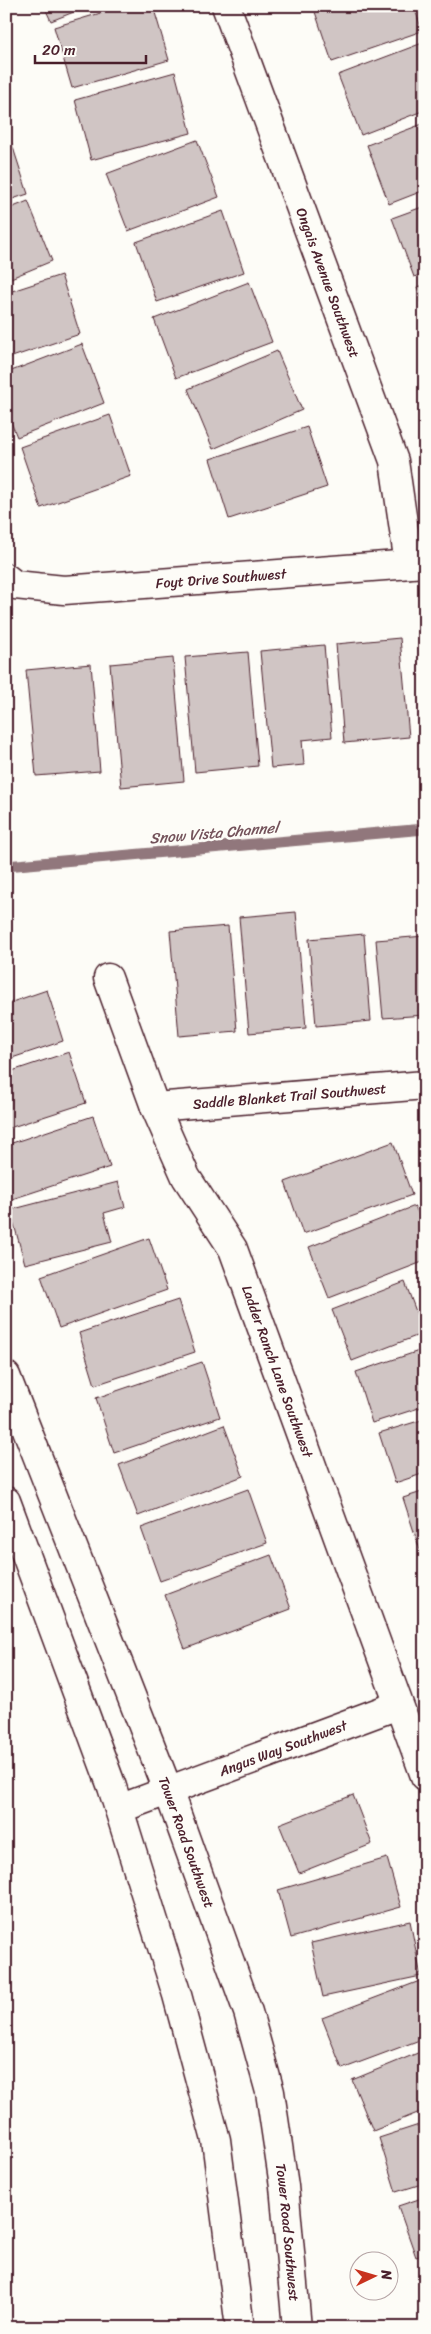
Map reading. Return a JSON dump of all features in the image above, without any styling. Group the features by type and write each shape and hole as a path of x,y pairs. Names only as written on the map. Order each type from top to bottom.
{"street":[{"name":"Ongais Avenue Southwest","path":"226,6 394,461 417,564"},
{"name":"Foyt Drive Southwest","path":"11,582 64,590 417,564"},
{"name":"Ladder Ranch Lane Southwest","path":"108,978 155,1107 186,1177 233,1249 425,1776"},
{"name":"Saddle Blanket Trail Southwest","path":"155,1107 425,1085"},
{"name":"Tower Road Southwest","path":"6,1376 168,1790 248,2012 270,2092 284,2186 297,2328"},
{"path":"6,1501 119,1809 178,1995 216,2140 240,2328"},
{"name":"Angus Way Southwest","path":"119,1809 398,1705"}],"building":[{"path":"44,6 89,6 51,21"},
{"path":"124,6 153,6 169,60 72,88 54,27"},
{"path":"313,6 414,6 422,31 332,62"},
{"path":"425,42 425,110 361,135 338,75"},
{"path":"175,72 191,133 91,160 75,100"},
{"path":"425,123 425,190 389,204 367,145"},
{"path":"8,132 28,194 6,201 6,133"},
{"path":"197,140 219,197 128,231 106,174"},
{"path":"28,201 52,261 6,280 6,210"},
{"path":"425,206 425,273 414,277 392,218"},
{"path":"223,211 244,272 157,302 136,242"},
{"path":"61,275 80,334 6,359 6,293"},
{"path":"249,282 272,342 176,378 154,319"},
{"path":"425,285 425,312 417,287"},
{"path":"82,344 104,403 17,437 6,410 6,373"},
{"path":"277,351 302,410 213,449 188,389"},
{"path":"110,415 131,476 41,508 20,447"},
{"path":"307,427 327,487 229,519 210,459"},
{"path":"400,638 409,737 344,743 336,644"},
{"path":"324,645 332,737 302,740 304,765 271,768 260,651"},
{"path":"248,652 258,766 195,772 185,657"},
{"path":"173,658 184,781 121,787 110,664"},
{"path":"91,664 100,771 36,776 26,670"},
{"path":"296,912 306,1028 249,1033 239,917"},
{"path":"228,926 237,1031 179,1036 170,931"},
{"path":"364,934 371,1021 316,1026 309,939"},
{"path":"425,936 425,1015 383,1018 376,940"},
{"path":"47,990 63,1041 6,1060 6,1004"},
{"path":"69,1052 86,1103 6,1129 6,1073"},
{"path":"93,1116 110,1167 6,1201 6,1145"},
{"path":"393,1142 412,1195 303,1234 285,1182"},
{"path":"118,1182 125,1207 104,1213 112,1242 25,1264 10,1210"},
{"path":"415,1206 425,1230 425,1261 329,1298 309,1247"},
{"path":"149,1238 167,1290 59,1328 41,1276"},
{"path":"405,1282 424,1333 352,1361 332,1310"},
{"path":"178,1300 195,1352 95,1385 79,1333"},
{"path":"425,1349 425,1406 372,1423 356,1372"},
{"path":"202,1362 220,1417 114,1453 96,1398"},
{"path":"425,1419 425,1473 395,1483 379,1433"},
{"path":"224,1425 243,1476 138,1516 119,1465"},
{"path":"248,1489 267,1543 160,1581 141,1528"},
{"path":"425,1491 425,1548 420,1550 403,1498"},
{"path":"271,1555 291,1609 185,1649 165,1595"},
{"path":"353,1795 372,1844 299,1873 279,1824"},
{"path":"387,1858 401,1907 291,1938 278,1890"},
{"path":"410,1921 421,1976 323,1997 311,1943"},
{"path":"425,1979 425,2038 342,2069 322,2018"},
{"path":"425,2050 425,2110 373,2131 352,2080"},
{"path":"425,2123 425,2183 396,2192 379,2138"},
{"path":"425,2197 425,2254 416,2257 398,2206"}],"waterway":[{"name":"Snow Vista Channel","path":"6,866 425,829"}]}
